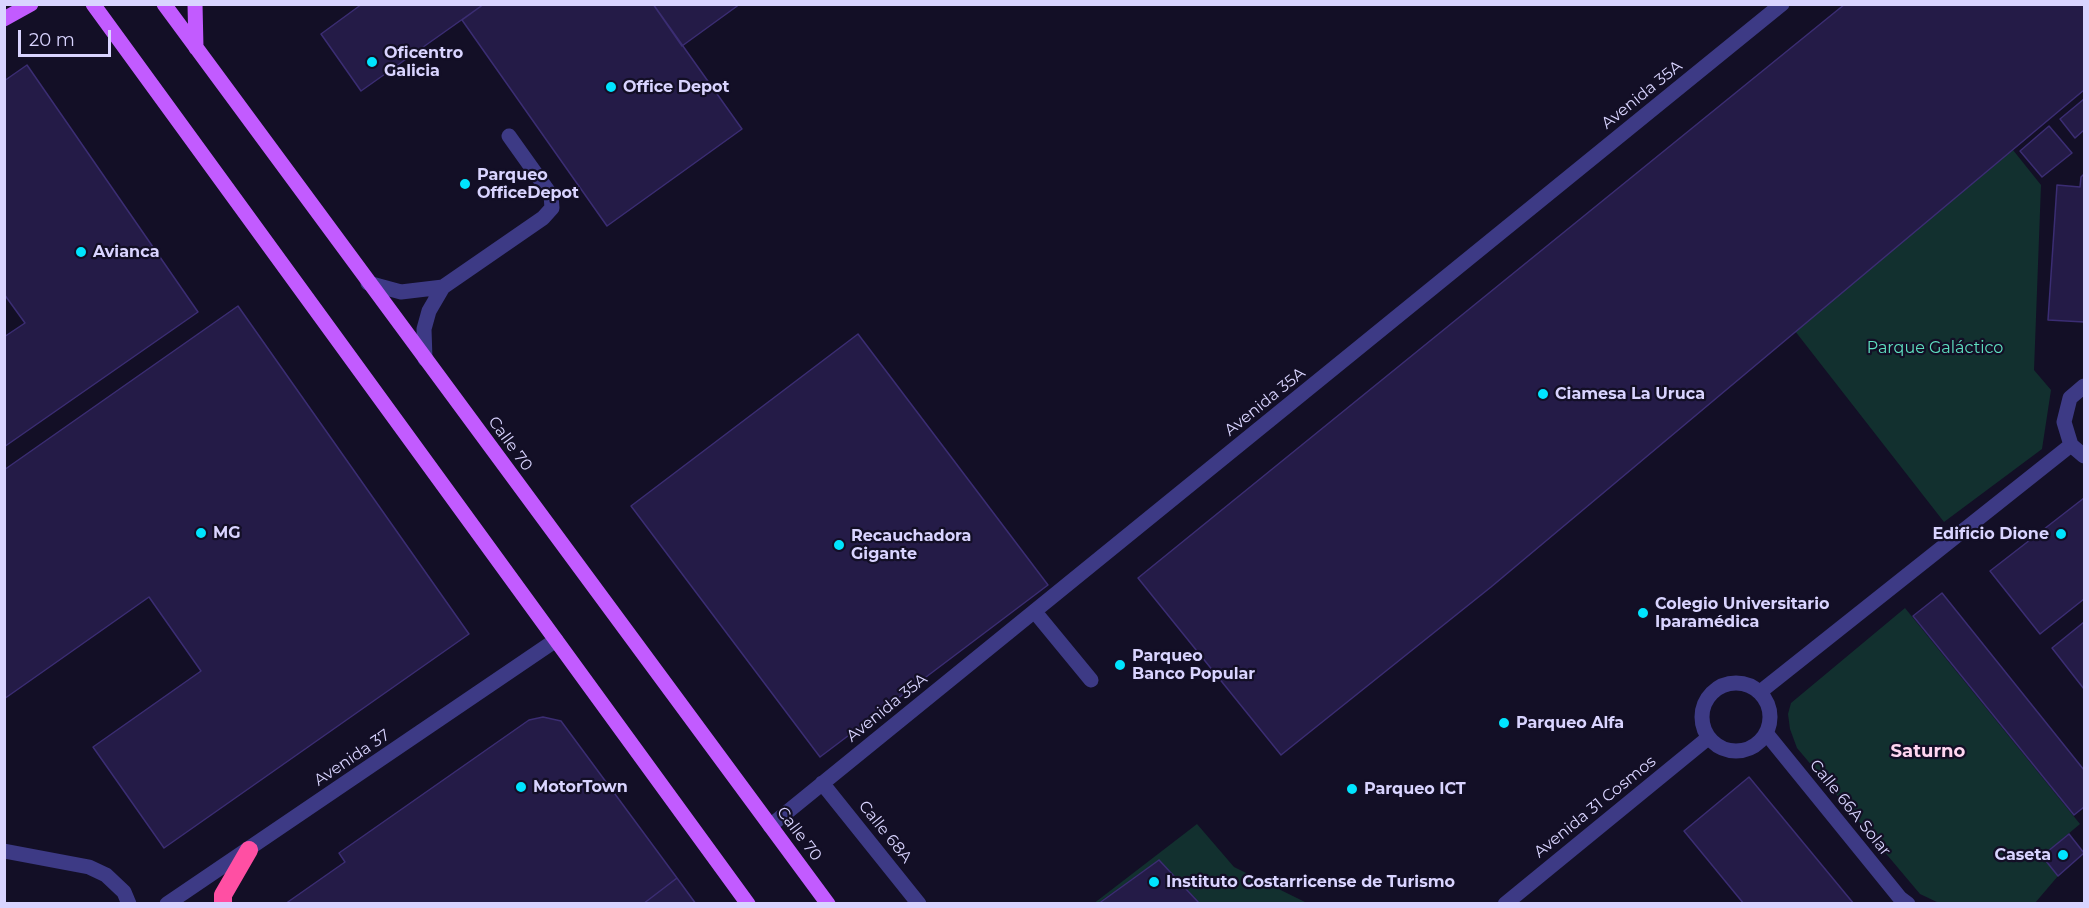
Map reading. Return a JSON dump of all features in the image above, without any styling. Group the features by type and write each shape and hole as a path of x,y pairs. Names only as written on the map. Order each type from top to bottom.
{"highway":[{"path":"223,903 223,895 249,850"}],"main road":[{"path":"4,19 31,4"},
{"path":"93,4 748,903"},
{"name":"Calle 70","path":"164,4 828,903"},
{"path":"195,4 196,48"}],"street":[{"name":"Avenida 35A","path":"770,826 1782,4"},
{"path":"368,282 401,292 443,286 525,232 552,208 550,195 509,136"},
{"path":"425,359 426,320 443,286"},
{"path":"2085,386 2070,398 2065,410 2065,428 2071,445 2085,456"},
{"path":"1760,692 2071,445"},
{"path":"1035,612 1091,680"},
{"name":"Avenida 37","path":"167,903 249,850 556,640"},
{"path":"1740,683 1760,692 1770,713 1766,733 1757,744 1737,751 1726,750 1708,738 1702,717 1710,695 1718,688 1740,683"},
{"name":"Calle 66A Solar","path":"1766,733 1900,898 1908,903"},
{"name":"Avenida 31 Cosmos","path":"1504,903 1708,738"},
{"name":"Calle 68A","path":"822,783 919,903"},
{"path":"4,851 89,867 106,875 124,892 129,903"}],"green space":[{"name":"Parque Galáctico","path":"2013,150 2041,185 2034,370 2051,390 2042,449 1944,522 1795,331"},
{"path":"1905,608 2080,824 2042,856 2058,876 2035,903 1939,903 1920,894 1797,748 1790,729 1788,714 1791,703"},
{"path":"1197,824 1234,867 1307,903 1200,903 1159,860 1098,903 1093,904"}],"building":[{"name":"Oficentro Galicia","path":"362,4 484,4 361,91 321,34"},
{"name":"Office Depot","path":"484,4 653,4 742,129 607,226 462,20"},
{"path":"653,4 740,4 682,46"},
{"name":"Ciamesa La Uruca","path":"1845,4 2084,4 2084,90 1491,587 1281,755 1138,578"},
{"name":"Avianca","path":"27,65 198,312 4,447 4,337 25,323 4,294 4,81"},
{"path":"2084,99 2084,130 2075,138 2060,119"},
{"path":"2049,126 2072,153 2042,177 2020,151"},
{"path":"2084,174 2084,322 2048,320 2057,185 2080,187 2081,177"},
{"name":"MG","path":"238,306 469,634 164,848 93,747 201,671 149,597 4,699 4,470"},
{"name":"Recauchadora Gigante","path":"858,334 1048,585 820,757 631,506"},
{"name":"Edificio Dione","path":"2084,498 2084,599 2040,634 1990,571"},
{"path":"1942,593 2084,770 2084,807 2074,815 1913,616"},
{"path":"2084,622 2084,689 2052,648"},
{"name":"MotorTown","path":"543,717 561,721 677,878 643,904 285,904 345,862 339,853 529,720"},
{"path":"1749,777 1854,904 1744,904 1684,831"},
{"name":"Caseta","path":"2069,834 2084,853 2058,876 2042,856"},
{"name":"Instituto Costarricense de Turismo","path":"1159,860 1200,904 1098,904"},
{"path":"677,878 696,904 643,904"}],"place":[{"name":"Oficentro Galicia","path":"372,62"},
{"name":"Office Depot","path":"611,87"},
{"name":"Parqueo OfficeDepot","path":"465,184"},
{"name":"Avianca","path":"81,252"},
{"name":"Ciamesa La Uruca","path":"1543,394"},
{"name":"MG","path":"201,533"},
{"name":"Edificio Dione","path":"2061,534"},
{"name":"Recauchadora Gigante","path":"839,545"},
{"name":"Colegio Universitario Iparamédica","path":"1643,613"},
{"name":"Parqueo Banco Popular","path":"1120,665"},
{"name":"Parqueo Alfa","path":"1504,723"},
{"name":"MotorTown","path":"521,787"},
{"name":"Parqueo ICT","path":"1352,789"},
{"name":"Caseta","path":"2063,855"},
{"name":"Instituto Costarricense de Turismo","path":"1154,882"}],"district":[{"name":"Saturno","path":"1928,752"}]}
